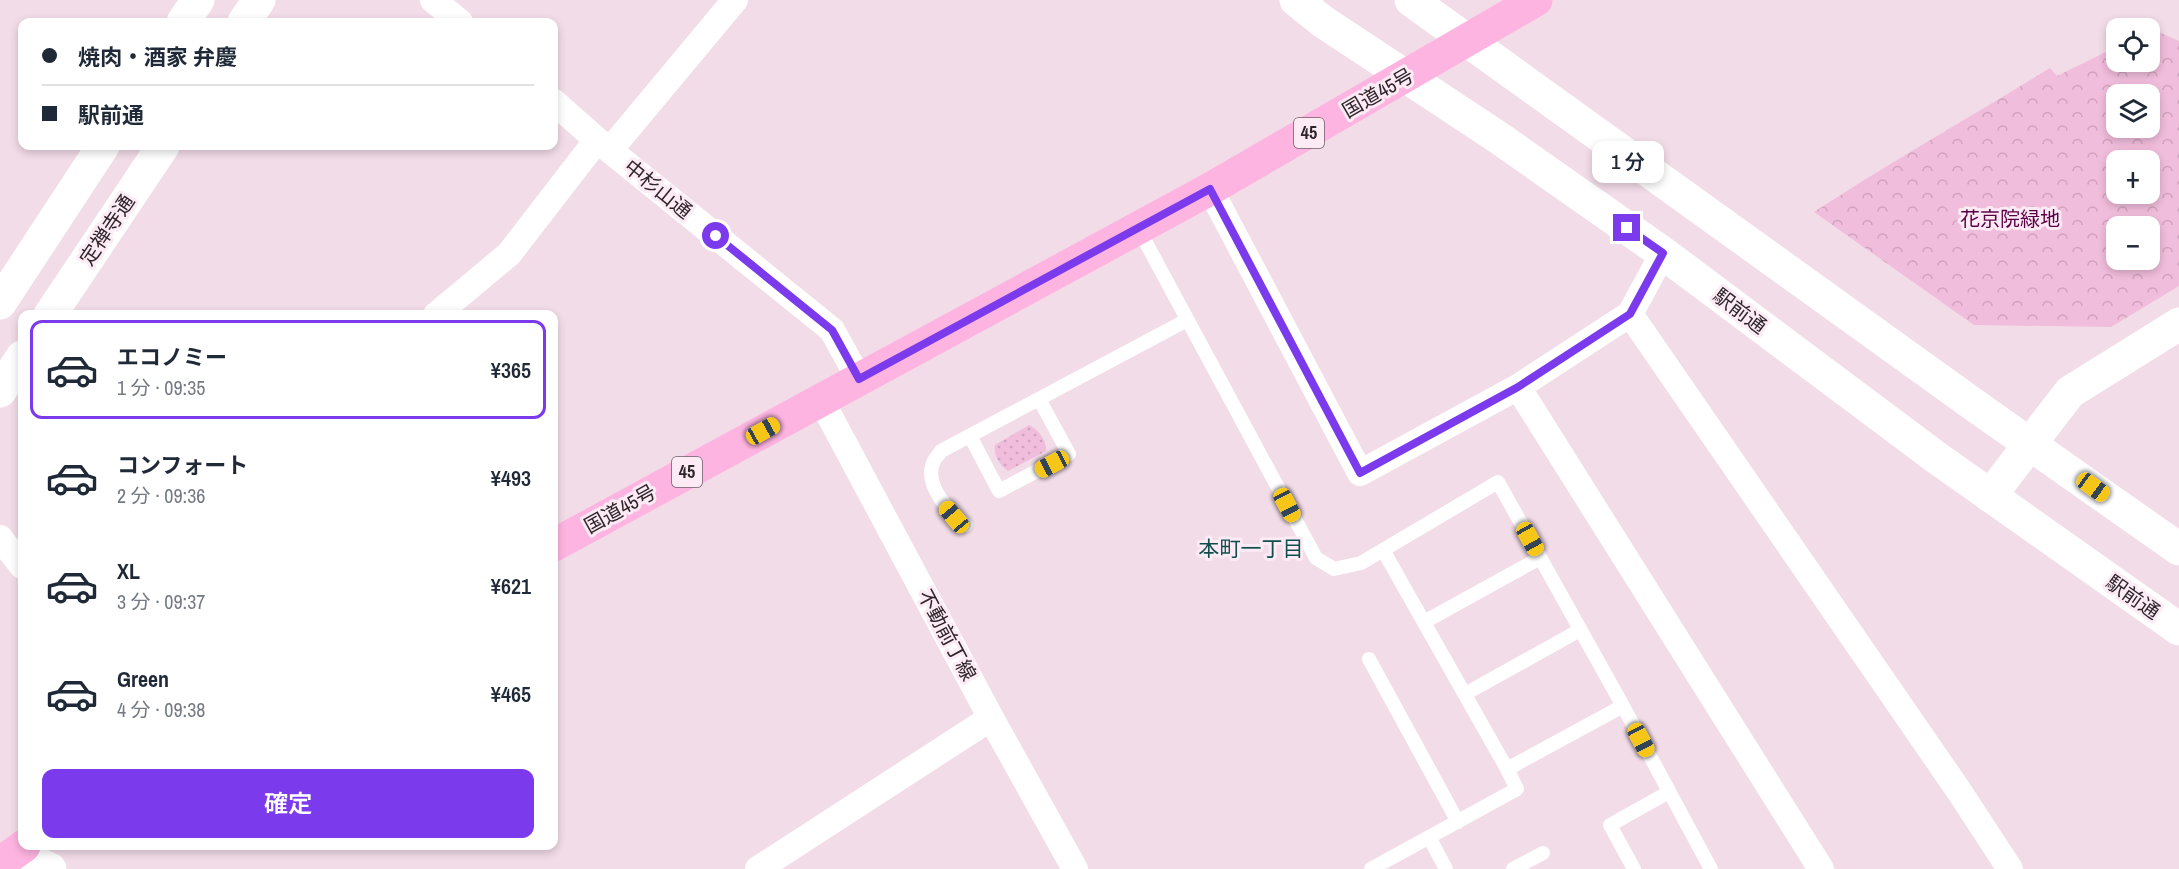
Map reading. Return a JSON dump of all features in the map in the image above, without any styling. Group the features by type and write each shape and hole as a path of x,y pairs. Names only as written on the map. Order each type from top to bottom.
{"highway":[{"name":"国道45号","path":"558,543 1210,189 1536,0"}],"street":[{"path":"186,18 198,0"},
{"path":"247,18 259,0"},
{"path":"433,0 455,18"},
{"path":"442,310 509,254 735,0"},
{"name":"駅前通","path":"1296,0 1322,21 1407,76 1663,253 1990,496 2179,629"},
{"path":"1411,0 2179,549"},
{"name":"中杉山通","path":"558,105 832,330 859,379"},
{"path":"0,303 100,150"},
{"name":"定禅寺通","path":"53,310 160,150"},
{"path":"1210,189 1360,473 1518,387 1630,314 1663,253"},
{"path":"1630,314 1959,791 2010,869"},
{"path":"1990,496 2070,392 2179,324"},
{"path":"0,391 18,363"},
{"path":"1518,387 1821,869"},
{"name":"不動前丁線","path":"821,400 991,718 1075,869"},
{"path":"0,538 18,561"},
{"path":"758,869 991,718"},
{"path":"9,852 50,869"}],"lane":[{"path":"1138,228 1316,558 1334,569 1361,563 1498,482 1712,869"},
{"path":"966,525 954,517 939,498 932,480 932,464 941,451 1187,320"},
{"path":"970,436 999,491 1069,454 1039,399"},
{"path":"1371,869 1517,789 1383,550"},
{"path":"1424,622 1540,558"},
{"path":"1465,694 1580,630"},
{"path":"1369,659 1458,822"},
{"path":"1507,769 1623,705"},
{"path":"1634,869 1610,825 1669,792"},
{"path":"1429,837 1446,869"},
{"path":"1513,869 1544,853"}],"green space":[{"name":"花京院緑地","path":"2160,33 2179,41 2179,286 2111,327 1974,325 1814,212 2050,68 2057,76 2106,52 2106,72 2160,72"},
{"path":"1029,425 1041,436 1046,451 1008,471 998,460 995,445"}],"district":[{"name":"本町一丁目","path":"1251,549"}],"route":[{"path":"716,236 832,330 859,379 1210,189 1360,473 1518,387 1630,314 1663,253 1627,228"}]}
